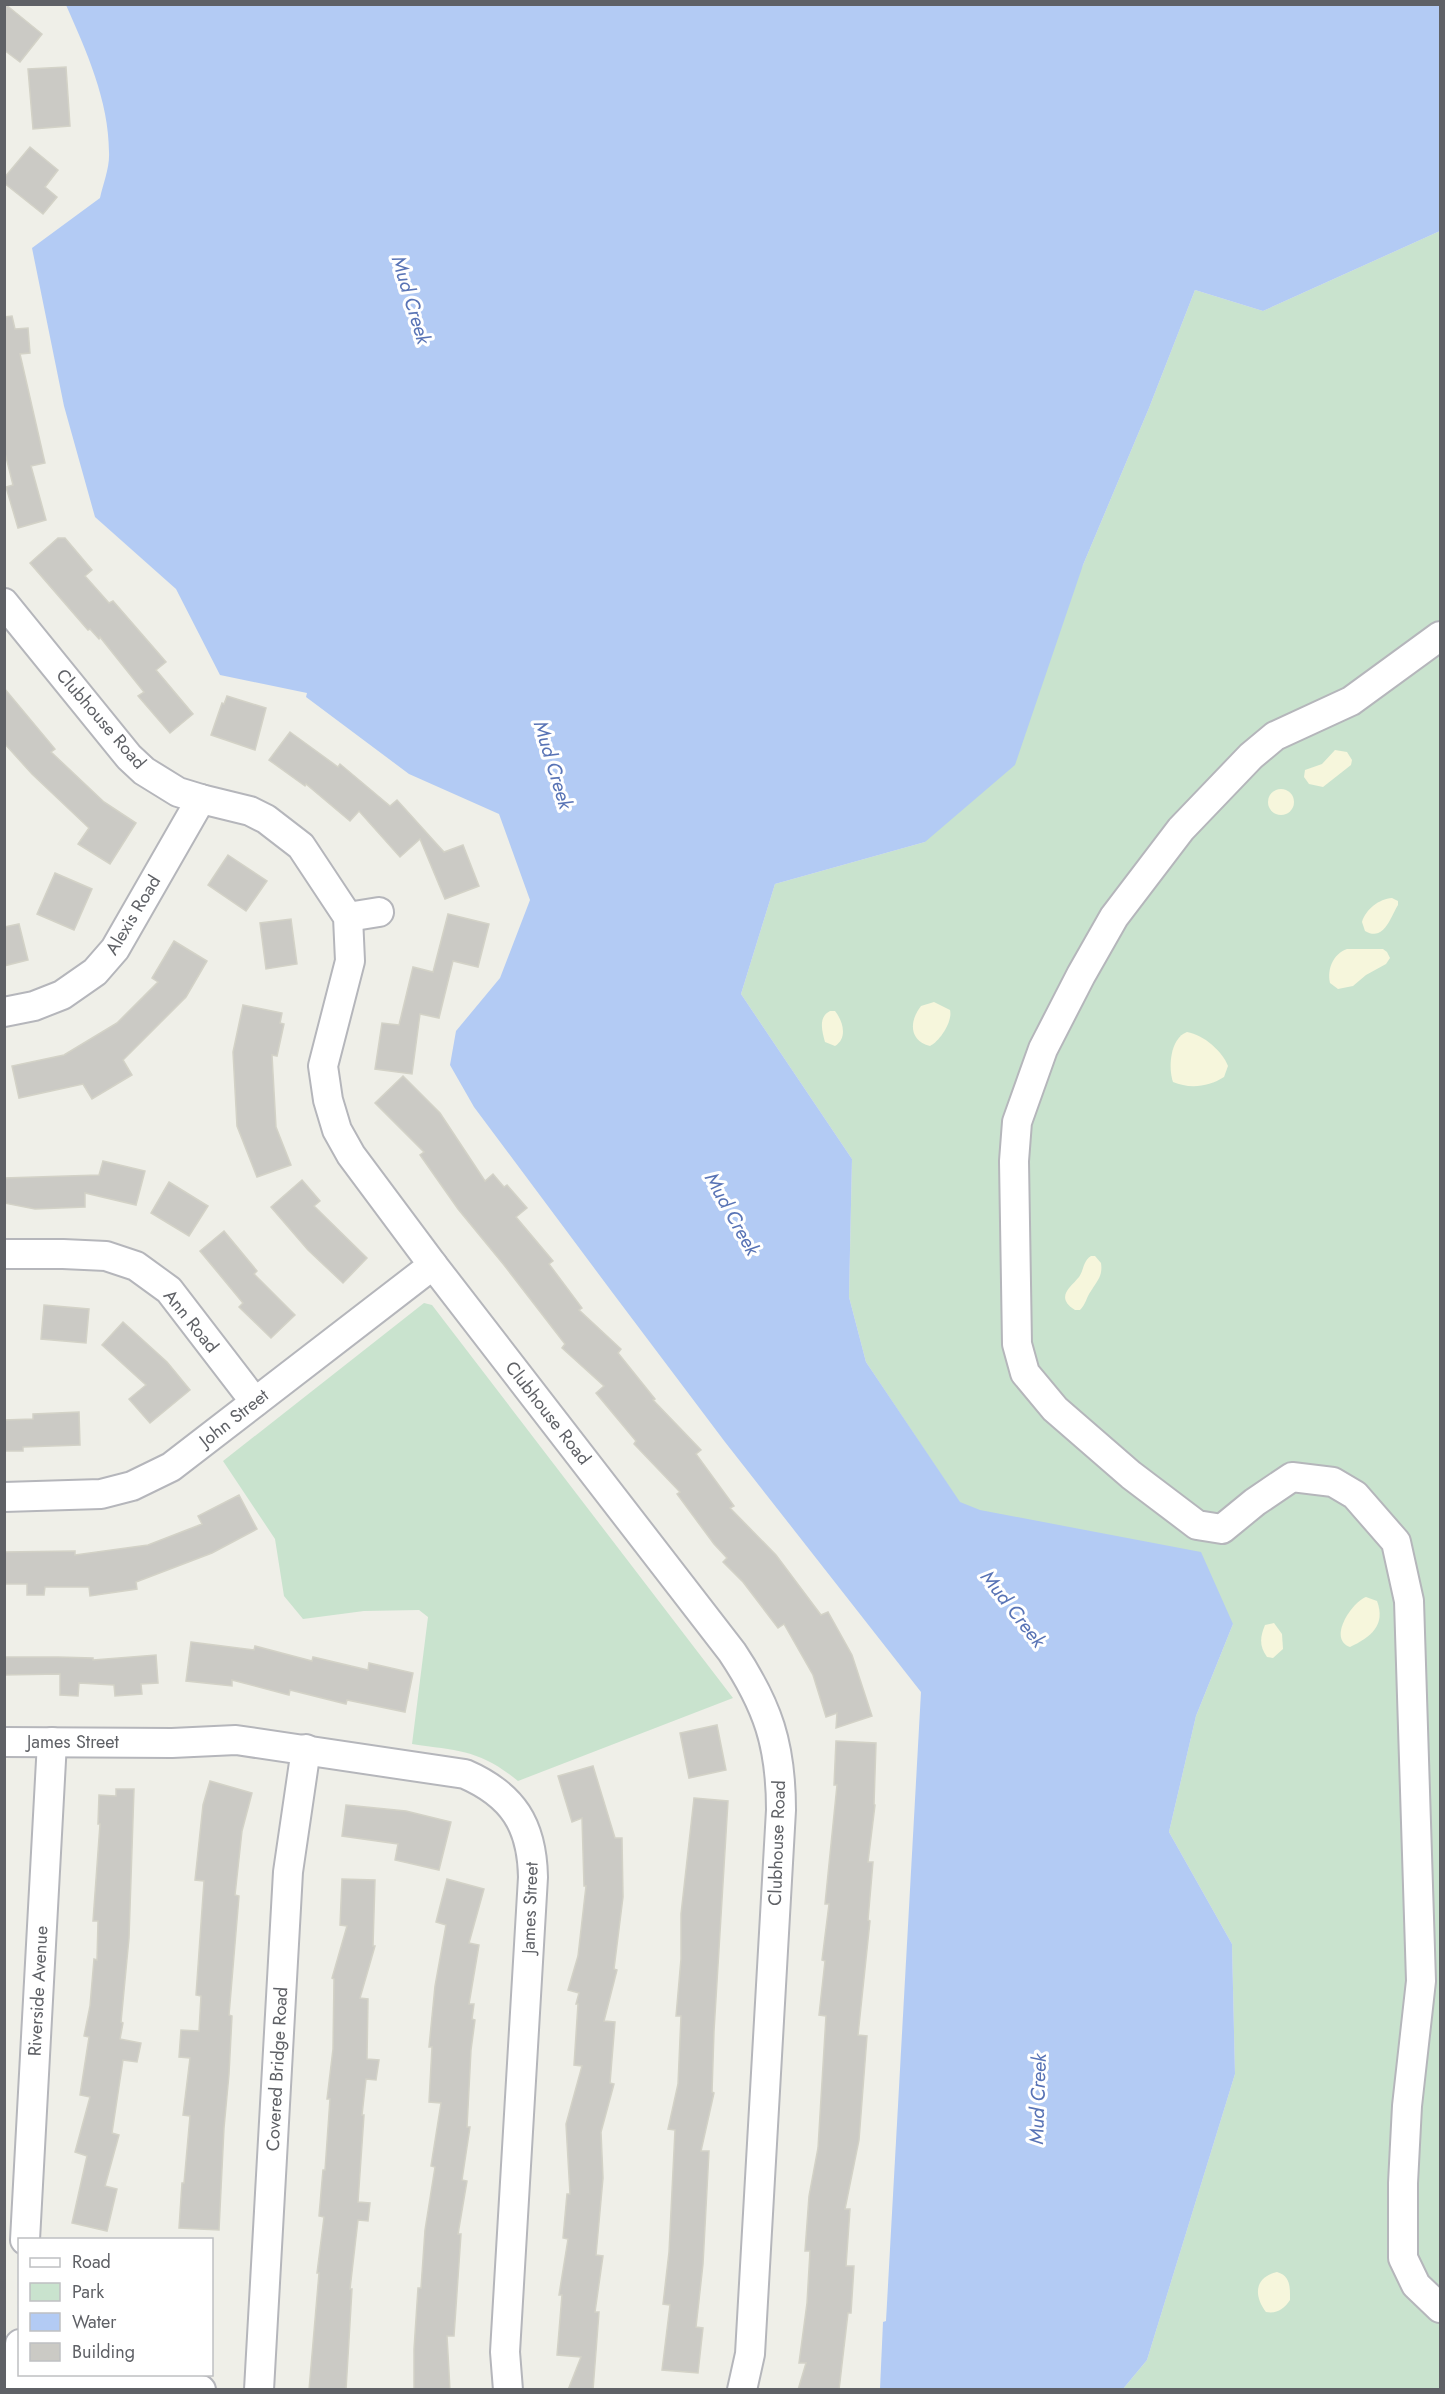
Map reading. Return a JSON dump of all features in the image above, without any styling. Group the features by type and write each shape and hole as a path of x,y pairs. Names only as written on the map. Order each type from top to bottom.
{"street":[{"name":"Clubhouse Road","path":"4,603 129,757 160,782 178,792 249,811 284,831 301,846 348,917 350,961 323,1066 328,1100 337,1130 351,1155 433,1265 732,1652 754,1684 775,1739 781,1784 781,1810 750,2354 742,2390"},
{"path":"1440,636 1351,701 1275,736 1251,756 1181,829 1114,917 1043,1049 1017,1122 1014,1161 1017,1344 1024,1374 1054,1409 1131,1475 1197,1525 1222,1529 1255,1502 1292,1477 1314,1478 1333,1482 1355,1495 1396,1542 1408,1601 1421,1981 1407,2106 1403,2183 1403,2258 1416,2285 1440,2307"},
{"name":"Alexis Road","path":"4,1012 34,1006 62,995 95,972 115,949 201,799"},
{"path":"348,917 379,912"},
{"name":"Ann Road","path":"4,1254 106,1256 136,1266 169,1290 255,1402"},
{"name":"John Street","path":"4,1497 101,1494 132,1486 171,1467 433,1265"},
{"name":"James Street","path":"4,1742 172,1743 225,1739 465,1774 488,1785 502,1796 522,1822 533,1853 505,2352 508,2390"},
{"name":"Riverside Avenue","path":"25,2238 52,1742"},
{"name":"Covered Bridge Road","path":"260,2390 288,1872 306,1749"},
{"path":"18,2355 13,2383 201,2390"}],"green space":[{"path":"1440,231 1440,2389 1123,2389 1147,2360 1235,2074 1232,1944 1169,1832 1196,1716 1233,1624 960,1503 866,1362 849,1297 852,1159 741,994 775,884 925,842 1083,565 1149,408 1195,290 1263,311"},
{"path":"424,1303 432,1305 733,1698 518,1781 492,1763 469,1754 412,1744 428,1617 419,1610 364,1611 303,1619 284,1596 275,1539 223,1461"}],"sand":[{"path":"1335,750 1347,752 1352,760 1351,765 1323,787 1309,784 1304,777 1305,770 1322,764"},
{"path":"1281,789 1290,793 1294,802 1290,811 1281,815 1272,811 1268,802 1272,793"},
{"path":"1392,898 1398,901 1398,905 1386,927 1372,934 1365,931 1362,922 1370,909"},
{"path":"1347,949 1383,949 1390,958 1386,964 1366,975 1353,986 1338,989 1330,983 1330,967 1338,954"},
{"path":"934,1002 950,1010 950,1020 938,1040 930,1046 918,1040 913,1024 921,1006"},
{"path":"830,1011 835,1011 843,1029 842,1039 835,1046 825,1042 822,1029 822,1021"},
{"path":"1187,1032 1212,1044 1228,1066 1224,1077 1199,1086 1186,1086 1173,1082 1172,1054 1177,1040"},
{"path":"1095,1256 1101,1263 1100,1275 1082,1308 1075,1310 1066,1301 1066,1293 1079,1277 1086,1260"},
{"path":"1366,1597 1377,1601 1380,1617 1370,1634 1350,1647 1341,1637 1341,1629 1354,1606"},
{"path":"1274,1623 1282,1634 1283,1649 1273,1658 1267,1657 1261,1641 1265,1625"},
{"path":"1277,2272 1287,2279 1290,2287 1290,2300 1280,2310 1266,2312 1259,2299 1258,2287 1264,2278"}],"water":[{"name":"Mud Creek","path":"66,5 1440,5 1440,231 1263,311 1195,290 1149,408 1083,565 1015,765 925,842 775,884 741,994 852,1159 849,1297 866,1362 960,1502 980,1510 1201,1552 1233,1624 1196,1716 1169,1832 1232,1944 1235,2074 1147,2360 1123,2389 880,2389 883,2322 886,2321 921,1692 725,1442 612,1292 474,1107 450,1065 456,1031 500,978 530,900 499,814 409,774 306,697 307,693 220,675 176,589 95,517 64,406 32,248 100,198 108,164 108,133 101,95"}],"building":[{"path":"5,4 42,34 20,62 4,50"},
{"path":"66,67 70,126 33,129 28,69"},
{"path":"30,147 58,170 45,187 57,197 43,214 4,183 4,178"},
{"path":"12,316 15,329 28,328 30,353 20,354 45,463 31,466 46,520 18,528 6,487 13,485 4,449 4,317"},
{"path":"58,538 65,538 92,570 85,576 109,603 113,601 166,662 156,670 193,714 170,733 138,696 144,692 100,637 99,639 90,629 88,630 30,563"},
{"path":"4,688 55,749 51,752 104,802 136,823 110,864 78,844 89,828 32,774 4,743"},
{"path":"227,696 266,708 255,750 211,735 222,703 224,704"},
{"path":"290,732 338,767 340,764 390,806 397,800 444,852 463,845 479,886 445,899 420,839 400,857 359,811 350,821 306,784 305,786 269,760"},
{"path":"228,855 267,881 246,911 208,885"},
{"path":"55,873 92,889 74,930 37,914"},
{"path":"448,914 489,924 478,967 453,961 439,1018 420,1014 412,1074 375,1069 382,1023 399,1025 413,967 433,972"},
{"path":"291,919 297,964 266,969 260,923"},
{"path":"19,924 28,960 4,966 4,927"},
{"path":"174,941 207,961 186,997 123,1060 132,1075 92,1099 83,1084 19,1098 12,1066 64,1055 117,1023 158,982 152,978"},
{"path":"243,1005 282,1013 280,1023 284,1024 277,1056 272,1055 276,1127 291,1165 257,1177 237,1126 233,1052"},
{"path":"403,1076 440,1113 485,1181 493,1174 504,1187 507,1185 527,1208 516,1217 553,1261 549,1264 582,1308 579,1310 621,1349 618,1353 655,1399 653,1400 701,1450 696,1454 734,1506 730,1508 776,1555 821,1615 828,1612 852,1655 872,1716 836,1728 837,1713 826,1717 813,1675 784,1624 778,1628 743,1582 723,1562 727,1558 677,1494 680,1492 634,1444 636,1441 596,1393 604,1386 562,1348 565,1344 458,1209 420,1155 424,1152 375,1103"},
{"path":"103,1161 145,1171 136,1205 85,1193 85,1207 35,1209 4,1203 4,1178 99,1175"},
{"path":"302,1180 320,1201 314,1206 367,1258 343,1283 308,1250 271,1207"},
{"path":"169,1182 208,1206 189,1236 151,1213"},
{"path":"224,1231 257,1271 254,1274 295,1315 271,1338 239,1307 243,1303 200,1251"},
{"path":"44,1305 89,1309 86,1343 41,1339"},
{"path":"123,1322 167,1362 190,1390 150,1423 129,1399 146,1385 102,1345"},
{"path":"79,1412 80,1445 23,1447 23,1451 4,1451 4,1420 33,1419 33,1414"},
{"path":"239,1495 257,1529 212,1553 136,1582 137,1589 90,1596 89,1587 45,1587 44,1595 27,1595 27,1584 4,1584 4,1552 75,1551 75,1555 148,1545 202,1524 198,1516"},
{"path":"191,1642 254,1650 255,1646 312,1661 313,1657 368,1670 369,1663 413,1673 405,1712 347,1700 346,1704 290,1690 289,1695 232,1680 232,1686 186,1681"},
{"path":"156,1655 158,1683 141,1684 142,1694 115,1696 114,1685 79,1683 78,1696 60,1695 60,1674 4,1675 4,1657 93,1658 93,1660"},
{"path":"717,1725 726,1770 689,1778 680,1733"},
{"path":"836,1741 876,1743 875,1805 868,1862 873,1862 868,1920 870,1921 858,2035 867,2036 859,2140 845,2209 850,2209 846,2266 854,2266 851,2313 848,2313 839,2390 798,2390 806,2363 799,2363 807,2303 810,2251 805,2251 809,2196 818,2148 826,2016 819,2015 825,1961 822,1960 829,1904 825,1904 837,1785 834,1785"},
{"path":"593,1766 615,1838 622,1838 623,1897 614,1969 617,1970 604,2021 615,2022 610,2083 614,2084 601,2132 603,2178 596,2255 603,2256 595,2312 599,2312 593,2390 568,2390 581,2357 557,2355 562,2295 559,2295 568,2239 563,2238 567,2194 570,2194 566,2124 582,2066 574,2065 578,2004 576,2004 579,1993 568,1990 578,1956 586,1886 584,1886 582,1818 572,1822 558,1776"},
{"path":"210,1781 252,1793 242,1831 235,1895 239,1896 229,2015 232,2016 219,2230 179,2228 190,2116 183,2115 190,2058 179,2057 181,2030 199,2031 201,1996 196,1995 204,1881 195,1880 203,1805"},
{"path":"116,1789 134,1789 129,1938 120,2039 141,2043 137,2062 123,2060 112,2133 119,2135 105,2186 117,2189 107,2231 72,2223 87,2156 75,2152 90,2097 80,2095 89,2037 84,2036 90,2006 94,1959 97,1960 98,1921 93,1921 100,1824 98,1824 99,1795 116,1796"},
{"path":"694,1798 728,1801 714,2031 712,2092 714,2093 701,2151 709,2151 703,2264 696,2327 703,2328 698,2373 662,2370 670,2305 663,2304 669,2252 675,2130 668,2129 678,2084 681,2016 676,2016 681,1959 681,1914"},
{"path":"346,1805 406,1811 451,1822 439,1870 395,1860 398,1844 342,1836"},
{"path":"342,1879 375,1880 373,1946 375,1946 360,1998 368,1999 367,2059 379,2060 376,2080 366,2079 362,2115 364,2115 358,2202 370,2203 368,2221 358,2220 350,2289 352,2289 346,2390 309,2390 319,2273 317,2273 324,2217 319,2216 323,2170 325,2170 330,2099 327,2099 333,2049 334,1979 332,1978 347,1926 340,1925"},
{"path":"447,1879 484,1889 469,1943 479,1945 469,2004 474,2004 472,2019 475,2020 467,2127 470,2127 462,2180 467,2181 458,2234 461,2234 454,2336 447,2336 450,2390 414,2390 418,2288 421,2288 425,2230 435,2167 431,2166 441,2103 429,2102 432,2047 429,2047 435,1986 446,1925 436,1922"}]}
